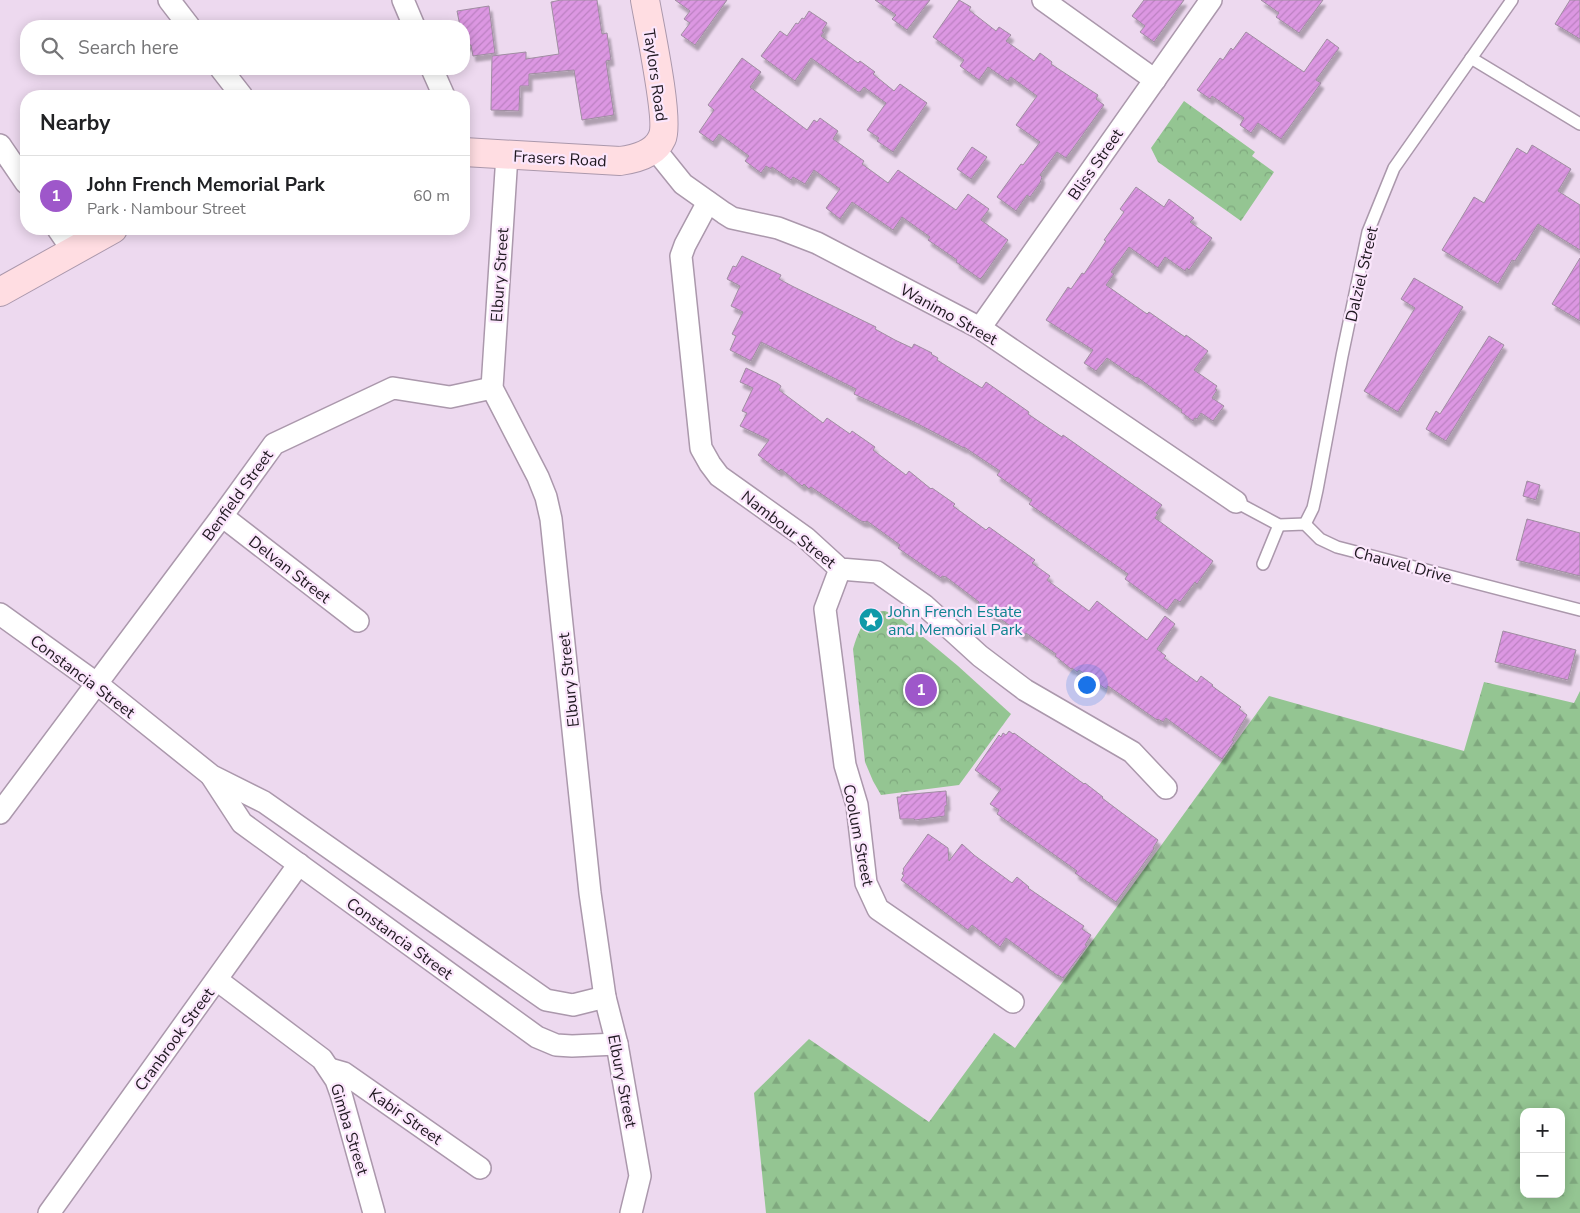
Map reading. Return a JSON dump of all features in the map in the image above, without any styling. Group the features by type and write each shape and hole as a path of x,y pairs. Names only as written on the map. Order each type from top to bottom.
{"street":[{"path":"169,0 184,20"},
{"path":"402,0 411,20"},
{"name":"Taylors Road","path":"645,0 664,124 663,137 654,148"},
{"path":"1043,0 1155,80"},
{"name":"Bliss Street","path":"980,328 1211,0"},
{"path":"226,75 237,90"},
{"path":"435,75 441,90"},
{"path":"0,146 20,174"},
{"name":"Frasers Road","path":"470,150 507,155 620,161 643,155 654,148"},
{"name":"Wanimo Street","path":"654,148 683,184 732,218 778,228 816,243 980,328 1236,502"},
{"name":"Elbury Street","path":"507,155 492,388 538,478 546,498 551,519 590,893 605,997 617,1044 640,1176 631,1213"},
{"name":"Nambour Street","path":"708,202 684,245 682,256 701,448 719,476 806,538 840,569 877,572 924,605 980,656 1025,690 1132,752 1166,788"},
{"path":"62,235 73,251"},
{"path":"0,292 102,235"},
{"name":"Benfield Street","path":"0,813 274,444 393,388 450,397 492,388"},
{"name":"Delvan Street","path":"222,516 358,621"},
{"name":"Coolum Street","path":"840,569 826,609 845,765 857,805 866,883 878,909 1013,1002"},
{"name":"Constancia Street","path":"0,614 96,683 212,776 264,802 546,1000 573,1005 605,997"},
{"name":"Constancia Street","path":"212,776 242,823 537,1037 556,1045 617,1044"},
{"name":"Cranbrook Street","path":"49,1213 300,864"},
{"name":"Gimba Street","path":"216,980 322,1059 330,1068 341,1094 374,1213"},
{"name":"Kabir Street","path":"330,1068 344,1073 480,1168"}],"lane":[{"name":"Dalziel Street","path":"1304,524 1312,508 1317,490 1368,232 1394,168 1512,0"},
{"path":"1471,58 1580,124"},
{"path":"1236,502 1279,525 1304,524"},
{"name":"Chauvel Drive","path":"1304,524 1320,539 1337,547 1580,610"},
{"path":"1263,564 1279,525"}],"green space":[{"path":"1184,101 1255,152 1252,156 1274,172 1241,221 1158,162 1151,148"},
{"path":"885,611 898,616 958,666 1011,714 959,785 881,795 873,781 865,762 853,649 860,629 868,616 872,612"},
{"path":"1484,682 1574,703 1580,691 1580,1213 766,1213 754,1093 809,1039 929,1122 994,1033 1015,1048 1269,696 1464,751"}],"building":[{"path":"561,0 597,0 602,34 607,33 611,60 606,61 614,115 582,120 574,70 529,74 529,86 520,86 519,111 491,110 492,56 526,52 526,59 559,54 551,2"},
{"path":"675,0 727,0 695,45 681,35 690,23 684,19 690,11"},
{"path":"875,0 930,0 907,30 892,19 896,15"},
{"path":"959,0 971,7 969,10 996,31 999,27 1011,35 1006,41 1034,61 1040,53 1052,62 1051,64 1098,95 1096,99 1104,105 1066,158 1057,152 1040,175 1042,177 1040,183 1030,197 1027,195 1016,211 997,197 1040,142 1016,125 1037,96 1011,77 1008,81 988,67 979,80 960,66 964,60 933,37"},
{"path":"1144,0 1184,0 1154,42 1140,32 1145,26 1132,16"},
{"path":"1261,0 1323,0 1299,33 1276,17 1279,13"},
{"path":"1570,0 1580,0 1580,39 1555,24"},
{"path":"489,6 495,53 473,56 470,45 470,20 459,20 457,11"},
{"path":"809,11 827,23 821,36 858,63 860,61 875,72 873,74 894,91 900,84 927,103 893,152 877,141 879,138 867,130 886,103 864,87 858,92 811,58 795,81 761,56 780,31 787,36 796,23 798,24 802,18 804,19"},
{"path":"1246,32 1304,72 1327,39 1339,48 1316,80 1321,83 1281,139 1258,123 1251,133 1240,125 1244,118 1212,96 1210,99 1197,90 1220,58 1223,60 1231,48 1233,50"},
{"path":"742,58 761,72 750,87 807,130 814,120 817,122 820,118 838,131 833,139 864,161 862,164 888,183 898,170 956,210 968,194 989,209 981,220 1008,240 983,276 980,279 956,262 957,260 928,240 930,237 902,217 893,230 852,202 840,219 826,208 840,189 814,170 805,184 793,177 791,180 772,167 771,169 766,166 761,173 745,161 749,156 719,134 713,142 699,132 714,110 708,105"},
{"path":"1532,145 1571,169 1558,191 1580,205 1580,250 1538,224 1515,261 1512,260 1498,284 1442,250 1474,197 1484,203 1517,148 1527,154"},
{"path":"972,147 987,157 971,179 957,169"},
{"path":"1136,187 1164,207 1169,199 1194,218 1190,222 1212,238 1189,270 1187,268 1185,271 1165,257 1158,268 1129,247 1111,272 1114,274 1106,285 1147,314 1149,312 1208,351 1194,370 1217,386 1215,389 1217,390 1212,398 1224,406 1213,421 1201,413 1193,421 1181,412 1182,410 1137,377 1107,358 1096,371 1084,363 1093,350 1046,320 1068,287 1071,289 1082,273 1084,274 1106,241 1104,240 1124,212 1120,209"},
{"path":"742,256 781,275 779,279 876,327 875,329 895,340 912,348 914,344 932,353 938,358 937,360 982,388 986,382 1029,412 1028,414 1062,437 1063,435 1162,505 1155,518 1213,561 1197,584 1195,582 1180,602 1175,599 1167,610 1125,579 1128,574 1029,504 1032,500 997,475 1000,471 964,447 854,394 856,389 761,342 751,361 730,350 736,336 732,334 743,312 731,306 740,286 727,279 733,266 736,267"},
{"path":"1580,258 1580,321 1552,304"},
{"path":"1414,278 1463,307 1398,412 1364,391 1415,308 1401,299"},
{"path":"1489,336 1504,345 1446,441 1426,429 1436,411 1440,414"},
{"path":"746,368 777,383 781,386 779,390 823,423 827,418 850,434 852,431 875,447 873,450 906,475 909,471 931,489 955,504 953,506 986,530 989,527 1035,560 1032,563 1050,576 1047,580 1089,611 1097,601 1147,640 1165,616 1175,624 1157,649 1166,656 1164,658 1197,682 1201,676 1241,707 1239,709 1247,715 1232,740 1234,741 1222,759 1166,718 1163,722 1157,720 1108,686 1106,689 1079,670 1077,672 1071,669 1055,656 1056,654 1026,633 1024,636 997,618 946,577 942,576 941,578 898,548 900,545 867,521 861,521 811,487 809,489 804,484 802,486 781,469 779,471 758,455 769,440 740,426 747,413 742,411 753,388 740,382"},
{"path":"1527,481 1540,485 1536,500 1523,496"},
{"path":"1527,519 1580,533 1580,576 1516,560"},
{"path":"1503,631 1576,650 1568,680 1495,662"},
{"path":"1009,731 1085,783 1158,840 1154,849 1116,902 1075,873 1077,871 997,814 999,810 990,804 1001,789 975,770 999,735 1001,737 1003,733 1006,735"},
{"path":"946,791 947,805 945,806 945,816 915,820 900,819 897,797"},
{"path":"928,834 948,848 949,861 962,844 1012,883 1017,877 1028,888 1084,926 1082,929 1091,935 1085,945 1087,946 1063,978 1006,938 1000,947 972,925 968,930 901,880 904,875 902,874 903,869"}],"place":[{"name":"John French Estate and Memorial Park","path":"871,620"},
{"name":"John French Memorial Park","path":"921,690"}]}
